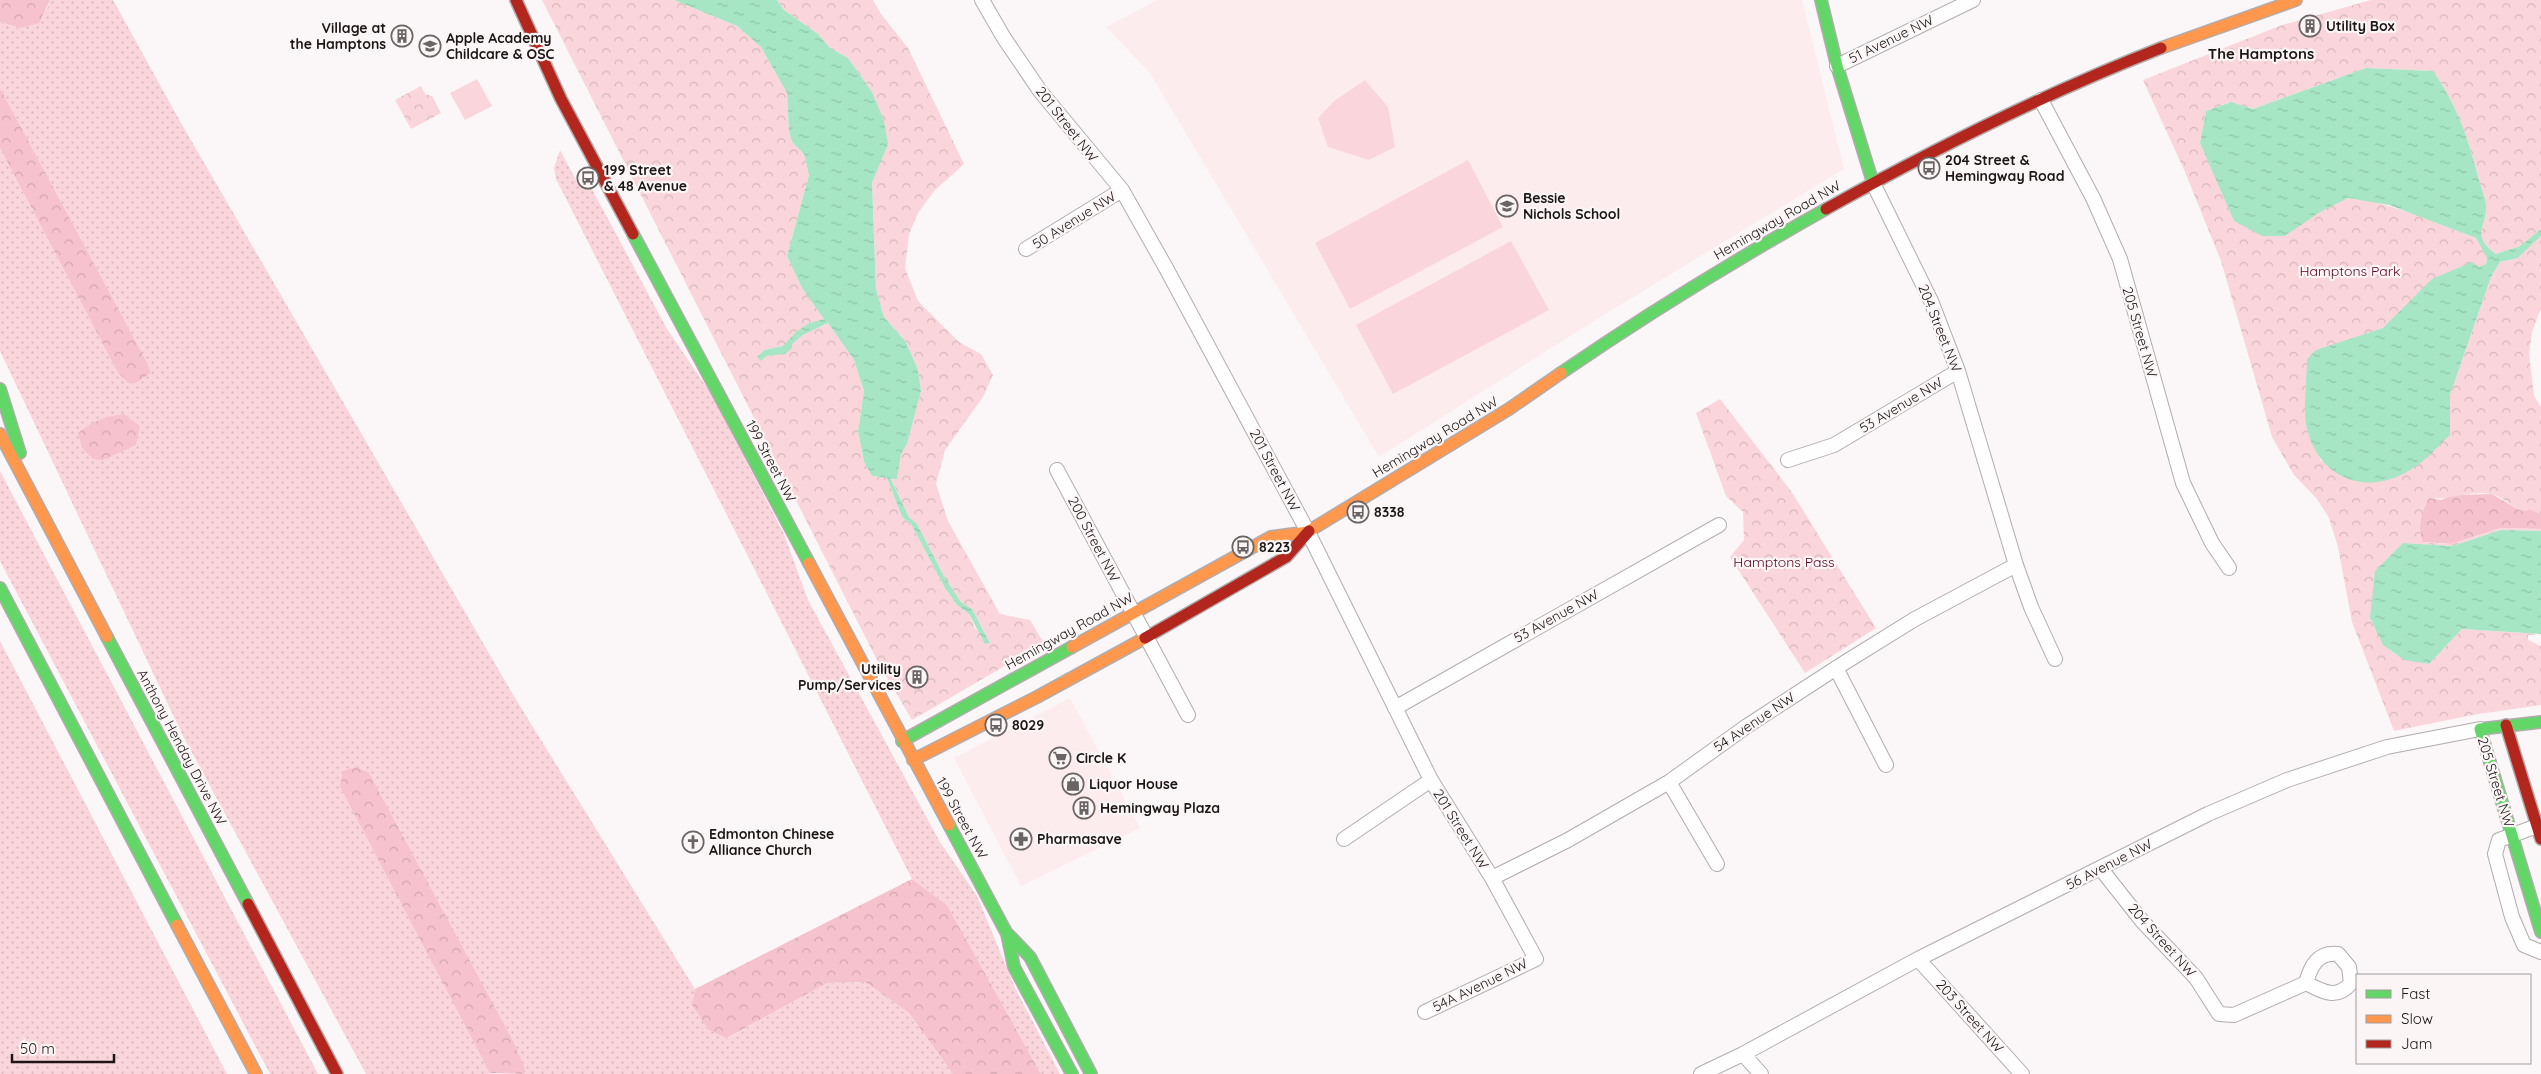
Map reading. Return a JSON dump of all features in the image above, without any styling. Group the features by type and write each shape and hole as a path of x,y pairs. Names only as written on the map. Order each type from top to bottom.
{"main road":[{"name":"199 Street NW","path":"516,0 561,99 902,741 1006,932 1030,957 1091,1074"},
{"name":"204 Street NW","path":"1821,0 1837,66 1873,183"},
{"name":"Hemingway Road NW","path":"913,760 1037,697 1286,557 1308,532 1509,409 1630,326 1754,250 1873,183 2041,100 2159,48 2293,0"},
{"path":"0,389 35,502"},
{"name":"Anthony Henday Drive NW","path":"0,434 337,1074"},
{"name":"Hemingway Road NW","path":"902,741 1271,537 1308,532"},
{"path":"0,588 256,1074"},
{"name":"56 Avenue NW","path":"2480,729 2541,722"},
{"name":"205 Street NW","path":"2506,725 2540,831"},
{"name":"205 Street NW","path":"2480,729 2541,932"},
{"name":"199 Street NW","path":"1006,932 1014,967 1072,1074"}],"street":[{"name":"201 Street NW","path":"982,0 1004,38 1040,91 1122,190 1308,532 1431,780 1492,878 1536,959"},
{"name":"51 Avenue NW","path":"1837,66 1972,0"},
{"name":"205 Street NW","path":"2041,100 2092,198 2120,259 2183,483 2212,543 2229,568"},
{"name":"204 Street NW","path":"1873,183 1931,301 1958,370 2016,564 2031,607 2054,659"},
{"name":"50 Avenue NW","path":"1026,249 1122,190"},
{"name":"53 Avenue NW","path":"1788,460 1834,445 1958,370"},
{"name":"200 Street NW","path":"1057,470 1188,715"},
{"name":"53 Avenue NW","path":"1395,708 1718,525"},
{"name":"54 Avenue NW","path":"1492,878 1568,840 1669,782 1747,726 1836,668 1914,619 2016,564"},
{"path":"1836,668 1886,765"},
{"name":"56 Avenue NW","path":"1701,1074 1743,1054 1918,959 2208,814 2287,780 2386,748 2480,729"},
{"path":"1344,839 1431,780"},
{"path":"1669,782 1717,864"},
{"name":"205 Street NW","path":"2540,831 2512,835 2499,840 2495,854 2512,917 2524,945 2541,952"},
{"name":"204 Street NW","path":"2101,868 2142,921 2196,978 2219,1014 2234,1015 2306,983"},
{"name":"54A Avenue NW","path":"1425,1012 1536,959"},
{"name":"203 Street NW","path":"1918,959 2022,1074"},
{"path":"1743,1054 1761,1074"}],"shaded area":[{"name":"Bessie Nichols School","path":"1157,0 1802,0 1844,169 1597,319 1379,457 1150,73 1106,27"},
{"name":"Hemingway Plaza","path":"1070,698 1140,828 1021,886 954,758"}],"green space":[{"path":"0,0 50,0 39,23 20,28 0,22"},
{"path":"50,0 113,0 181,123 512,693 695,989 692,1005 728,1038 827,983 865,982 909,1013 953,1074 524,1074 526,1071 340,787 491,1074 366,1074 184,738 0,351 0,148 118,373 128,383 136,383 151,373 148,364 0,88 0,22 20,28 47,9"},
{"path":"542,0 674,0 737,26 761,47 787,93 789,131 792,142 804,154 809,175 787,256 802,288 825,319 809,323 783,346 764,350 757,357 777,352 806,333 828,323 854,360 864,391 858,431 864,462 872,476 887,478 902,517 911,524 945,588 957,605 969,614 975,628 990,643 972,609 961,602 944,576 917,524 909,517 891,478 897,479 901,453 907,444 921,391 918,370 906,342 884,317 876,289 872,183 878,167 872,92 848,58 830,48 818,34 784,10 777,0 873,0 881,14 908,48 964,164 934,191 918,213 909,234 905,268 918,301 959,342 981,354 993,375 983,397 945,450 936,484 948,521 1000,614 1030,620 1044,643 912,720 878,662"},
{"name":"Hamptons Park","path":"2371,0 2541,0 2541,229 2520,246 2496,254 2484,242 2482,232 2486,215 2486,204 2471,150 2456,110 2433,71 2366,68 2253,109 2230,102 2206,111 2200,143 2218,181 2285,236 2314,214 2331,205 2347,199 2358,199 2391,207 2476,238 2487,258 2486,264 2401,313 2383,328 2359,337 2306,424 2321,461 2450,435 2450,395 2491,277 2500,262 2518,258 2541,236 2541,308 2532,332 2529,354 2534,396 2541,407 2541,514 2530,509 2521,511 2503,499 2491,494 2475,493 2437,499 2429,498 2422,514 2420,530 2422,542 2451,544 2501,528 2541,529 2541,531 2501,530 2452,546 2403,543 2370,618 2391,651 2406,659 2429,664 2462,629 2541,634 2528,635 2528,640 2541,646 2541,705 2472,715 2394,731 2352,622 2338,547 2329,518 2317,499 2294,475 2272,437 2221,261 2185,172 2143,80 2282,25"},
{"path":"477,79 492,106 465,120 450,93"},
{"path":"1365,80 1388,107 1395,147 1369,160 1328,147 1318,118 1334,101"},
{"path":"421,86 425,94 432,96 441,113 411,129 395,100"},
{"path":"0,88 148,364 151,373 136,383 128,383 118,373 0,148"},
{"path":"560,150 577,182 586,178 667,329 710,392 784,534 808,600 940,842 977,896 1015,988 1060,1074 1041,1074 947,905 912,879 556,179 554,168"},
{"path":"1468,160 1503,227 1350,309 1315,243"},
{"path":"1511,241 1549,310 1393,394 1356,325"},
{"name":"Hamptons Pass","path":"1720,399 1791,491 1876,628 1805,673 1730,557 1744,540 1743,512 1726,496 1696,413"},
{"path":"124,414 140,426 136,445 103,460 93,459 82,448 78,433 100,420"},
{"path":"0,471 318,1074 270,1074 0,561"},
{"path":"2492,494 2521,511 2530,509 2541,514 2541,529 2501,528 2451,544 2422,542 2421,519 2429,498 2441,500 2452,495"},
{"path":"0,641 227,1074 0,1074"},
{"path":"356,767 369,773 514,1043 526,1071 524,1074 490,1073 340,787 343,771"},
{"path":"912,879 947,905 1041,1074 953,1074 909,1013 865,982 827,983 727,1038 709,1030 692,1005 695,989"}],"water":[{"path":"674,0 777,0 784,10 818,34 830,48 848,58 872,92 884,121 888,144 872,183 876,289 884,317 906,342 918,370 921,391 907,444 901,454 897,479 891,479 909,517 917,524 944,576 961,602 972,609 990,643 985,644 969,614 957,605 945,588 911,524 902,517 887,478 872,476 864,462 858,431 864,391 854,360 828,323 803,335 792,344 792,348 785,354 766,356 761,361 757,357 764,350 783,346 796,332 809,323 824,319 802,288 787,256 809,175 804,154 792,142 789,131 787,93 761,47 737,26"},
{"path":"2366,68 2433,71 2442,84 2456,110 2471,150 2485,200 2486,214 2482,236 2488,247 2496,254 2520,246 2541,229 2541,236 2518,258 2500,262 2491,277 2450,395 2450,435 2416,467 2393,478 2376,482 2360,482 2344,477 2331,469 2320,457 2311,442 2305,417 2307,359 2316,350 2383,328 2432,279 2472,262 2479,267 2486,264 2487,258 2476,238 2389,205 2348,198 2320,212 2285,236 2262,236 2234,221 2200,143 2206,111 2231,102 2253,109"},
{"path":"2501,530 2541,531 2541,634 2462,629 2429,664 2404,660 2383,645 2370,618 2375,571 2403,543 2452,546"}],"traffic: fast":[{"path":"1821,0 1837,66 1873,183"},
{"path":"1561,373 1692,288 1826,209"},
{"path":"633,234 809,563"},
{"path":"0,389 20,453"},
{"path":"0,588 177,925"},
{"path":"107,637 248,904"},
{"path":"902,741 1072,647"},
{"path":"2541,722 2480,729 2541,932"},
{"path":"949,825 1006,932 1030,957 1091,1074"},
{"path":"1007,934 1014,967 1072,1074"}],"traffic: slow":[{"path":"2161,48 2296,0"},
{"path":"1309,531 1509,409 1561,373"},
{"path":"0,434 107,637"},
{"path":"1072,647 1271,537 1308,532"},
{"path":"809,563 949,825"},
{"path":"913,760 1037,697 1145,638"},
{"path":"177,925 256,1074"}],"traffic: jam":[{"path":"516,0 561,99 633,234"},
{"path":"1826,209 1991,123 2118,65 2161,48"},
{"path":"1145,638 1286,557 1309,531"},
{"path":"2506,725 2541,839"},
{"path":"248,904 337,1074"}],"place":[{"name":"Utility Box","path":"2310,26"},
{"name":"Village at the Hamptons","path":"402,36"},
{"name":"Apple Academy Childcare & OSC","path":"430,46"},
{"name":"204 Street & Hemingway Road","path":"1929,168"},
{"name":"199 Street & 48 Avenue","path":"588,178"},
{"name":"Bessie Nichols School","path":"1507,206"},
{"name":"8338","path":"1358,512"},
{"name":"8223","path":"1243,547"},
{"name":"Utility Pump/Services","path":"917,677"},
{"name":"8029","path":"996,725"},
{"name":"Circle K","path":"1060,758"},
{"name":"Liquor House","path":"1073,784"},
{"name":"Hemingway Plaza","path":"1084,808"},
{"name":"Pharmasave","path":"1021,839"},
{"name":"Edmonton Chinese Alliance Church","path":"693,842"}],"district":[{"name":"The Hamptons","path":"2261,53"}]}
